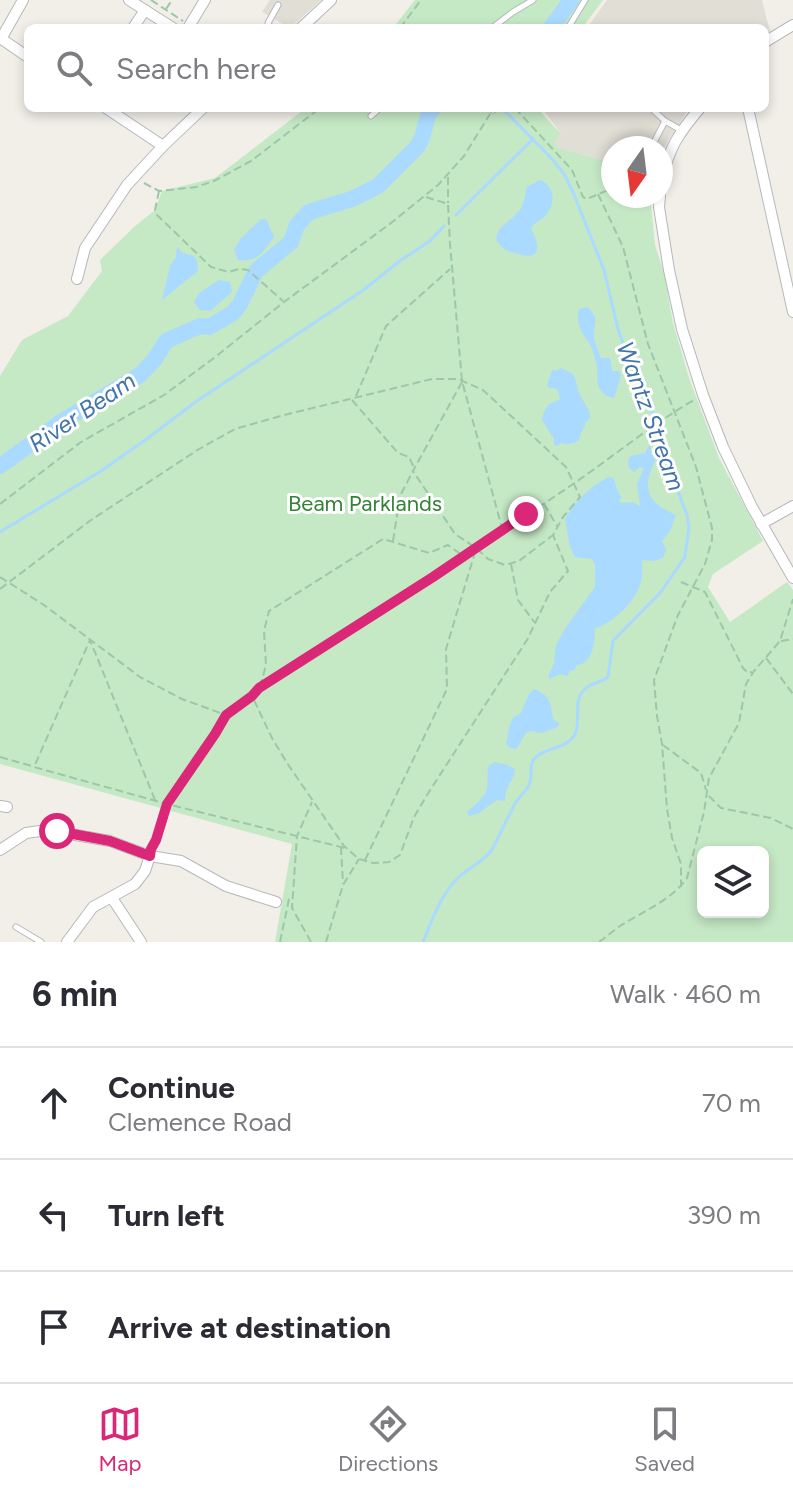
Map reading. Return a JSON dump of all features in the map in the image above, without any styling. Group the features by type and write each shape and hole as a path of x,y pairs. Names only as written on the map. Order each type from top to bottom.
{"street":[{"path":"23,0 0,39 24,54"},
{"path":"129,0 148,5 169,24"},
{"path":"191,24 205,0"},
{"path":"305,24 331,0"},
{"path":"136,24 148,5"},
{"path":"769,40 793,25"},
{"path":"112,112 163,146"},
{"path":"77,279 85,248 127,185 199,112"},
{"path":"673,145 697,112"},
{"path":"749,112 793,312"},
{"path":"659,208 682,329 703,395 723,447 761,524 793,578"},
{"path":"761,524 793,506"},
{"path":"0,850 26,833 47,830 110,841 150,856 181,861 226,886 276,902"},
{"path":"67,942 93,907 135,884 145,871 150,856"},
{"path":"112,898 141,942"}],"lane":[{"path":"497,24 533,0"},
{"path":"570,24 585,0"},
{"path":"269,24 278,5"},
{"path":"371,116 376,112"},
{"path":"655,112 681,130"},
{"path":"657,136 665,121"},
{"path":"16,927 41,942"}],"path":[{"path":"166,10 172,0"},
{"path":"403,24 421,0"},
{"path":"148,5 166,10 185,24"},
{"path":"135,177 159,191 196,187 251,161 315,112"},
{"path":"0,504 81,442 164,395 391,223 424,196 464,156 492,112"},
{"path":"519,112 572,170 583,197 587,199 601,193"},
{"path":"447,174 462,381 503,530"},
{"path":"159,191 155,210 157,215 211,267 229,272 248,270 284,302"},
{"path":"598,194 623,247 648,344 696,467 712,528 705,564 674,624 654,680 667,809 681,864 681,887"},
{"path":"424,196 448,204"},
{"path":"356,397 386,326 452,267"},
{"path":"0,589 91,520 235,429 284,415 351,398 432,379 458,379 483,390 566,467 580,497 553,535 519,561 505,565 488,559 455,534 409,457 398,453 351,398"},
{"path":"393,542 400,496 462,381"},
{"path":"150,856 167,804 226,715 259,688 476,548 574,483 643,432 703,395"},
{"path":"543,503 558,527"},
{"path":"252,696 272,738 344,848 365,861 389,862 400,855 414,817 527,640 550,592 568,571 553,535"},
{"path":"259,688 266,665 264,631 269,611 383,539 429,553 448,545 463,556"},
{"path":"365,861 447,689 446,649 476,548"},
{"path":"511,563 518,600 535,623"},
{"path":"0,577 140,677 182,699 226,715"},
{"path":"681,582 705,592 743,668 748,673 754,671"},
{"path":"599,942 681,887 687,878 711,775 739,723 746,684 780,641 793,599"},
{"path":"780,641 793,639"},
{"path":"34,767 90,640"},
{"path":"90,640 155,800"},
{"path":"765,657 793,694"},
{"path":"662,744 701,773 711,775"},
{"path":"0,757 167,804 344,848"},
{"path":"701,773 707,794 721,808 771,818 793,829"},
{"path":"311,942 292,908 297,836 313,801"},
{"path":"343,885 344,848"},
{"path":"326,942 343,885 359,859"},
{"path":"280,942 289,899 293,897"}],"shaded area":[{"path":"270,0 321,0 294,24 283,24 262,12"},
{"path":"607,0 762,0 768,24 590,24"},
{"path":"545,112 686,112 671,136 601,136 601,160 559,148 554,142 561,134"}],"green space":[{"path":"415,0 603,0 585,24 396,24"},
{"name":"Beam Parklands","path":"301,112 541,112 561,134 554,142 559,148 601,160 601,208 651,208 655,245 689,378 719,458 763,541 713,574 708,587 730,622 787,582 793,590 793,942 275,942 292,844 0,764 0,376 22,340 68,316 102,271 100,260 155,210 162,191 215,178"}],"water":[{"path":"540,180 549,186 552,200 546,215 531,229 537,250 526,256 509,251 497,241 499,231 521,209 527,187"},
{"path":"261,219 266,219 274,237 256,258 238,260 234,250 241,238"},
{"path":"177,247 183,253 194,256 198,271 162,300 170,266 176,257"},
{"path":"219,280 230,282 232,292 210,311 200,310 194,302 199,293"},
{"path":"587,307 595,318 594,338 601,358 610,358 612,371 619,371 621,375 614,398 605,395 599,387 593,350 579,323 579,309"},
{"path":"561,368 573,374 590,418 579,440 557,446 542,420 547,407 560,400 558,390 547,385 552,370"},
{"path":"650,444 651,453 656,457 648,479 650,494 660,507 676,515 662,541 666,550 663,558 642,560 642,579 637,591 615,617 595,628 592,652 586,661 567,676 560,674 550,679 548,676 554,664 556,645 595,587 595,565 592,559 575,557 565,519 584,495 609,477 613,478 622,497 619,500 621,503 633,502 640,506 637,484 644,468 640,467 634,472 629,468 628,460 631,456 645,453"},
{"path":"534,689 547,698 559,726 541,733 527,732 516,749 510,748 506,744 511,722 521,713"},
{"path":"495,762 515,769 505,801 497,800 469,816 467,812 486,792 489,765"}],"waterway":[{"name":"River Beam","path":"554,24 571,0"},
{"name":"River Beam","path":"0,466 61,422 140,375 166,341 200,326 209,327 233,313 256,271 291,242 297,225 309,212 352,199 378,186 417,147 430,112"},
{"name":"Wantz Stream","path":"423,942 448,890 491,851 516,802 529,785 534,759 567,743 575,734 579,698 588,686 608,677 613,641 660,593 685,557 689,527 668,453 643,388 631,366 618,329 604,270 573,192 553,160 506,112"},
{"path":"456,215 533,139"},
{"path":"0,532 101,471 194,403 362,291 430,241 444,226"}],"route":[{"path":"57,831 110,841 150,856 167,804 226,715 259,688 526,514"}]}
